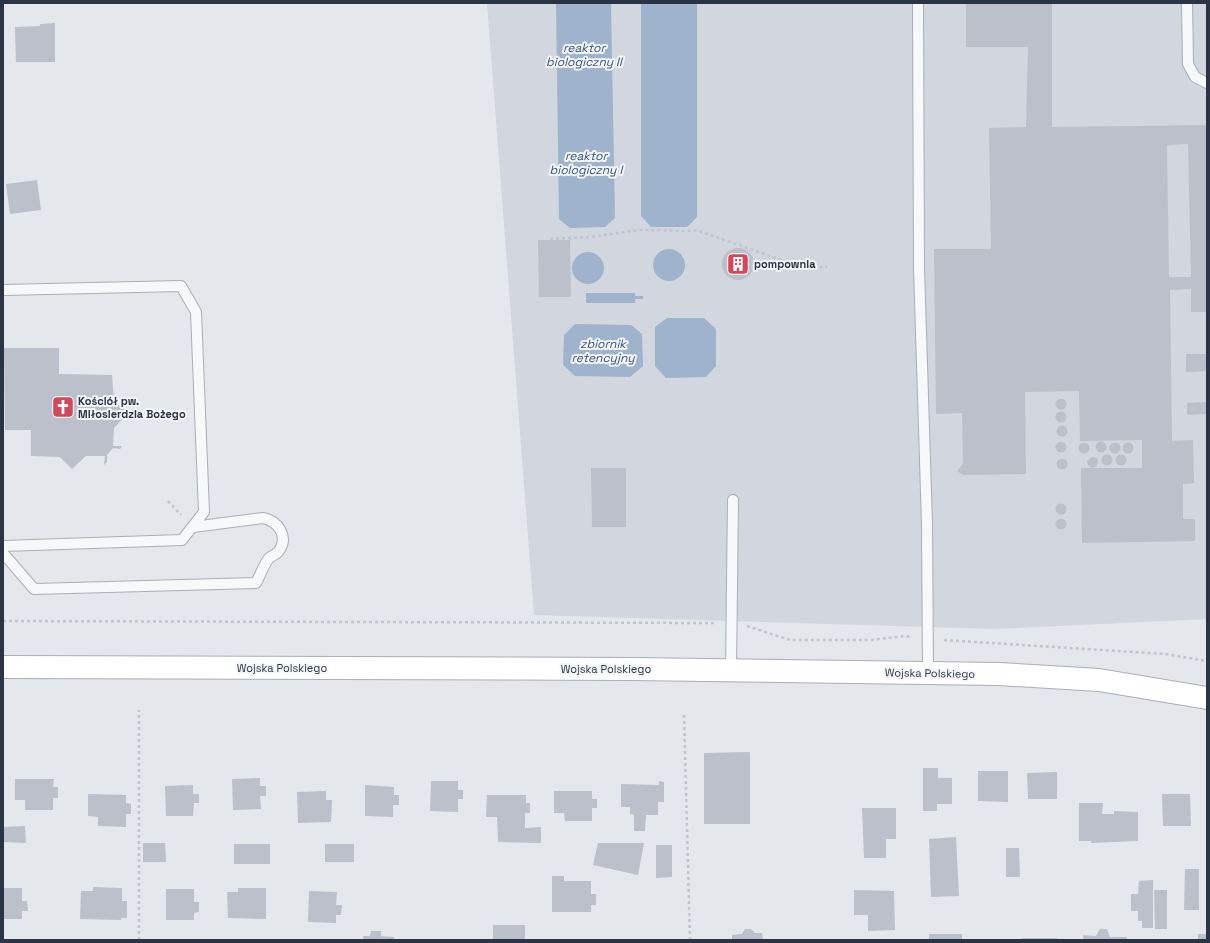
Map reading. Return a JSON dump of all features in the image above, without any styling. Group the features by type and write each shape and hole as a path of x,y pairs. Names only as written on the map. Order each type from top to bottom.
{"main road":[{"name":"Wojska Polskiego","path":"3,667 619,668 731,671 999,674 1099,680 1207,698"}],"lane":[{"path":"918,3 919,268 928,524 928,673"},
{"path":"1187,3 1188,64 1195,77 1207,84"},
{"path":"3,290 181,286 196,312 204,512 182,540 3,546"},
{"path":"731,671 733,500"},
{"path":"3,553 34,589 256,583 269,559 275,555 282,543 280,529 270,519 263,518 193,527"}],"path":[{"path":"550,239 590,237 639,230 699,231 798,264 827,267"},
{"path":"3,621 740,623 790,640 871,640 904,636 928,639 1150,653 1207,661"},
{"path":"139,710 139,940"},
{"path":"684,715 690,940"}],"shaded area":[{"path":"487,3 1207,3 1207,619 996,629 534,615"}],"water":[{"path":"556,3 611,3 615,218 605,227 570,228 559,219"},
{"path":"641,3 697,3 697,217 687,227 651,227 641,216"},
{"path":"669,249 678,252 682,256 685,265 682,274 678,278 669,281 660,278 656,274 653,265 656,256 660,252"},
{"path":"588,252 597,255 601,259 604,268 601,277 597,281 588,284 579,281 575,277 572,268 575,259 579,255"},
{"path":"586,293 635,293 635,296 643,296 643,299 635,299 635,303 586,303"},
{"path":"667,318 704,318 716,329 716,366 706,377 666,378 655,366 655,327"},
{"name":"zbiornik retencyjny","path":"575,324 631,325 642,334 643,366 630,377 575,376 563,365 564,335"}],"building":[{"path":"966,3 1052,3 1052,127 1207,125 1207,312 1191,312 1191,289 1170,290 1172,441 1193,440 1194,483 1183,484 1183,519 1195,519 1195,541 1082,543 1081,468 1142,468 1142,440 1080,441 1079,391 1025,392 1026,474 963,475 957,471 963,464 962,413 936,414 934,249 991,249 989,128 1026,127 1028,47 966,47","holes":["1188,144 1191,277 1169,277 1167,145"]},
{"path":"55,23 55,62 16,62 15,27 40,26 40,24"},
{"path":"37,180 41,210 10,214 6,184"},
{"path":"538,240 570,240 571,297 539,297"},
{"name":"pompownia","path":"735,248 741,248 751,255 754,264 753,270 747,277 741,280 735,280 725,273 722,267 722,261 729,251"},
{"name":"Kościół pw. Miłosierdzia Bożego","path":"4,348 59,348 59,374 112,375 114,401 128,413 114,428 113,446 122,446 120,449 113,448 107,455 107,462 104,465 105,456 86,456 72,469 60,457 31,456 31,430 5,430"},
{"path":"1186,354 1207,354 1207,371 1186,372"},
{"path":"1061,398 1065,400 1067,404 1065,408 1061,410 1057,408 1055,404 1057,400"},
{"path":"1207,402 1207,414 1187,415 1187,403"},
{"path":"1061,411 1065,413 1067,417 1065,421 1061,423 1057,421 1055,417 1057,413"},
{"path":"1062,425 1066,427 1068,431 1066,435 1062,437 1058,435 1056,431 1058,427"},
{"path":"1061,441 1065,443 1067,447 1065,451 1061,453 1057,451 1055,447 1057,443"},
{"path":"1101,441 1105,443 1107,447 1105,451 1101,453 1097,451 1095,447 1097,443"},
{"path":"1084,442 1088,444 1090,448 1088,452 1084,454 1080,452 1078,448 1080,444"},
{"path":"1115,442 1119,444 1121,448 1119,452 1115,454 1111,452 1109,448 1111,444"},
{"path":"1128,442 1132,444 1134,448 1132,452 1128,454 1124,452 1122,448 1124,444"},
{"path":"1107,454 1111,456 1113,460 1111,464 1107,466 1103,464 1101,460 1103,456"},
{"path":"1121,454 1125,456 1127,460 1125,464 1121,466 1117,464 1115,460 1117,456"},
{"path":"1092,457 1097,458 1097,466 1092,468 1088,465 1087,461"},
{"path":"1062,458 1066,460 1068,464 1066,468 1062,470 1058,468 1056,464 1058,460"},
{"path":"591,468 626,468 626,527 592,527"},
{"path":"1061,503 1065,505 1067,509 1065,513 1061,515 1057,513 1055,509 1057,505"},
{"path":"1061,518 1065,520 1067,524 1065,528 1061,530 1057,528 1055,524 1057,520"},
{"path":"750,752 750,824 704,824 704,753"},
{"path":"923,768 938,768 938,778 952,778 952,804 937,804 937,811 923,811"},
{"path":"978,771 1008,771 1008,802 978,801"},
{"path":"1057,772 1057,799 1028,799 1027,773"},
{"path":"260,778 260,786 266,786 266,796 260,796 261,809 233,810 232,779"},
{"path":"15,779 54,779 53,787 58,787 58,798 53,798 53,810 25,810 25,800 15,800"},
{"path":"431,781 458,781 458,790 463,790 463,799 458,799 458,812 430,811"},
{"path":"659,781 664,782 664,802 658,802 658,815 646,815 645,831 634,831 634,815 630,814 630,807 621,807 621,784 659,785"},
{"path":"193,785 193,794 199,794 199,803 194,803 193,816 166,816 165,786"},
{"path":"365,785 394,787 394,795 399,795 399,805 393,805 393,817 365,816"},
{"path":"326,791 326,800 332,800 331,822 298,823 297,792"},
{"path":"554,791 592,791 592,799 597,799 597,808 592,808 592,821 565,821 564,813 554,813"},
{"path":"88,794 126,795 126,803 131,804 131,814 126,814 126,827 98,826 98,817 88,816"},
{"path":"1162,794 1190,794 1191,826 1163,826"},
{"path":"487,795 526,795 526,803 530,803 530,813 525,813 525,828 541,827 541,843 498,842 497,817 486,817"},
{"path":"1079,803 1103,803 1102,814 1114,814 1114,811 1138,812 1138,841 1091,843 1091,841 1079,841"},
{"path":"862,808 896,808 896,839 886,839 886,858 864,858"},
{"path":"25,826 26,843 3,842 3,827"},
{"path":"956,837 959,896 931,897 929,839"},
{"path":"143,843 165,843 166,862 143,862"},
{"path":"598,843 644,843 638,875 593,865"},
{"path":"234,844 270,844 270,864 234,864"},
{"path":"325,844 354,844 354,862 325,862"},
{"path":"656,845 672,845 672,877 656,878"},
{"path":"1006,848 1019,848 1020,877 1006,877"},
{"path":"1185,869 1199,869 1199,910 1184,910"},
{"path":"552,876 564,876 564,881 591,881 591,894 596,894 596,905 591,905 591,912 552,912"},
{"path":"1153,880 1153,928 1142,928 1142,921 1138,921 1138,911 1131,911 1131,894 1138,894 1139,881"},
{"path":"93,887 122,888 122,901 127,901 127,918 121,918 121,920 80,919 81,891 93,891"},
{"path":"3,888 22,888 22,901 27,901 28,911 22,911 22,919 3,919"},
{"path":"238,888 266,888 266,919 228,918 227,892 238,892"},
{"path":"166,889 194,889 194,902 199,902 199,912 194,913 194,920 166,920"},
{"path":"854,890 894,891 895,930 868,931 868,915 854,915"},
{"path":"1154,890 1167,890 1167,929 1155,929"},
{"path":"309,891 337,892 336,905 342,905 341,915 336,915 336,923 308,922"},
{"path":"493,925 525,925 525,940 493,940"},
{"path":"745,929 751,929 755,933 762,933 763,940 732,940 732,935 742,934"},
{"path":"1100,929 1107,929 1110,937 1127,937 1127,940 1083,940 1083,935 1096,936"},
{"path":"371,931 381,931 381,936 394,937 394,940 363,940 363,936 370,936"},
{"path":"929,934 962,934 962,940 929,940"},
{"path":"1198,934 1207,934 1207,940 1198,940"},
{"path":"1022,938 1057,938 1057,940 1022,940"}],"place":[{"name":"pompownia","path":"738,264"},
{"name":"Kościół pw. Miłosierdzia Bożego","path":"63,407"}],"water label":[{"name":"reaktor biologiczny II","path":"584,55"},
{"name":"reaktor biologiczny I","path":"586,163"}]}
